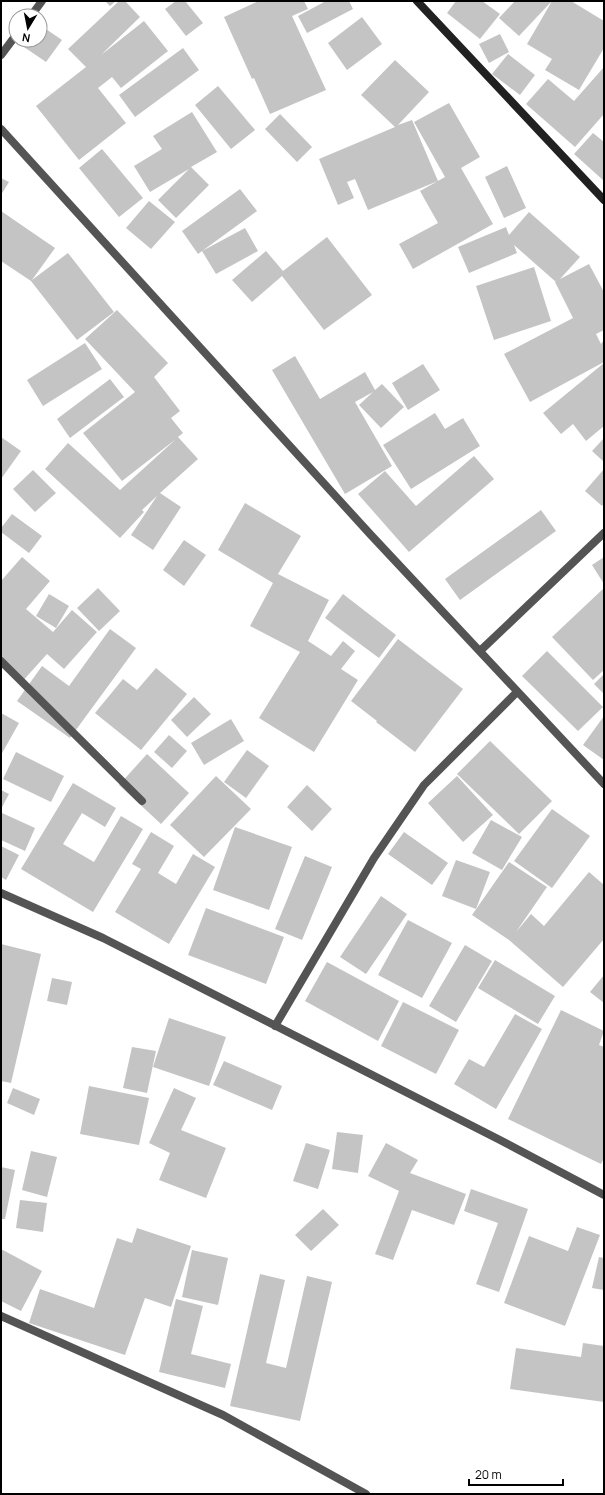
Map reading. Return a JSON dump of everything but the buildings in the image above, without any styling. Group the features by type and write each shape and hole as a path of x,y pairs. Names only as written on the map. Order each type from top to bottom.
{"main road":[{"path":"417,1 604,200"}],"street":[{"path":"1,55 8,46"},
{"path":"1,129 370,534 604,784"},
{"path":"480,651 604,533"},
{"path":"1,661 142,801"},
{"path":"275,1026 374,858 424,785 517,692"},
{"path":"1,893 103,938 498,1138 604,1195"},
{"path":"1,1316 223,1415 366,1494"}]}
